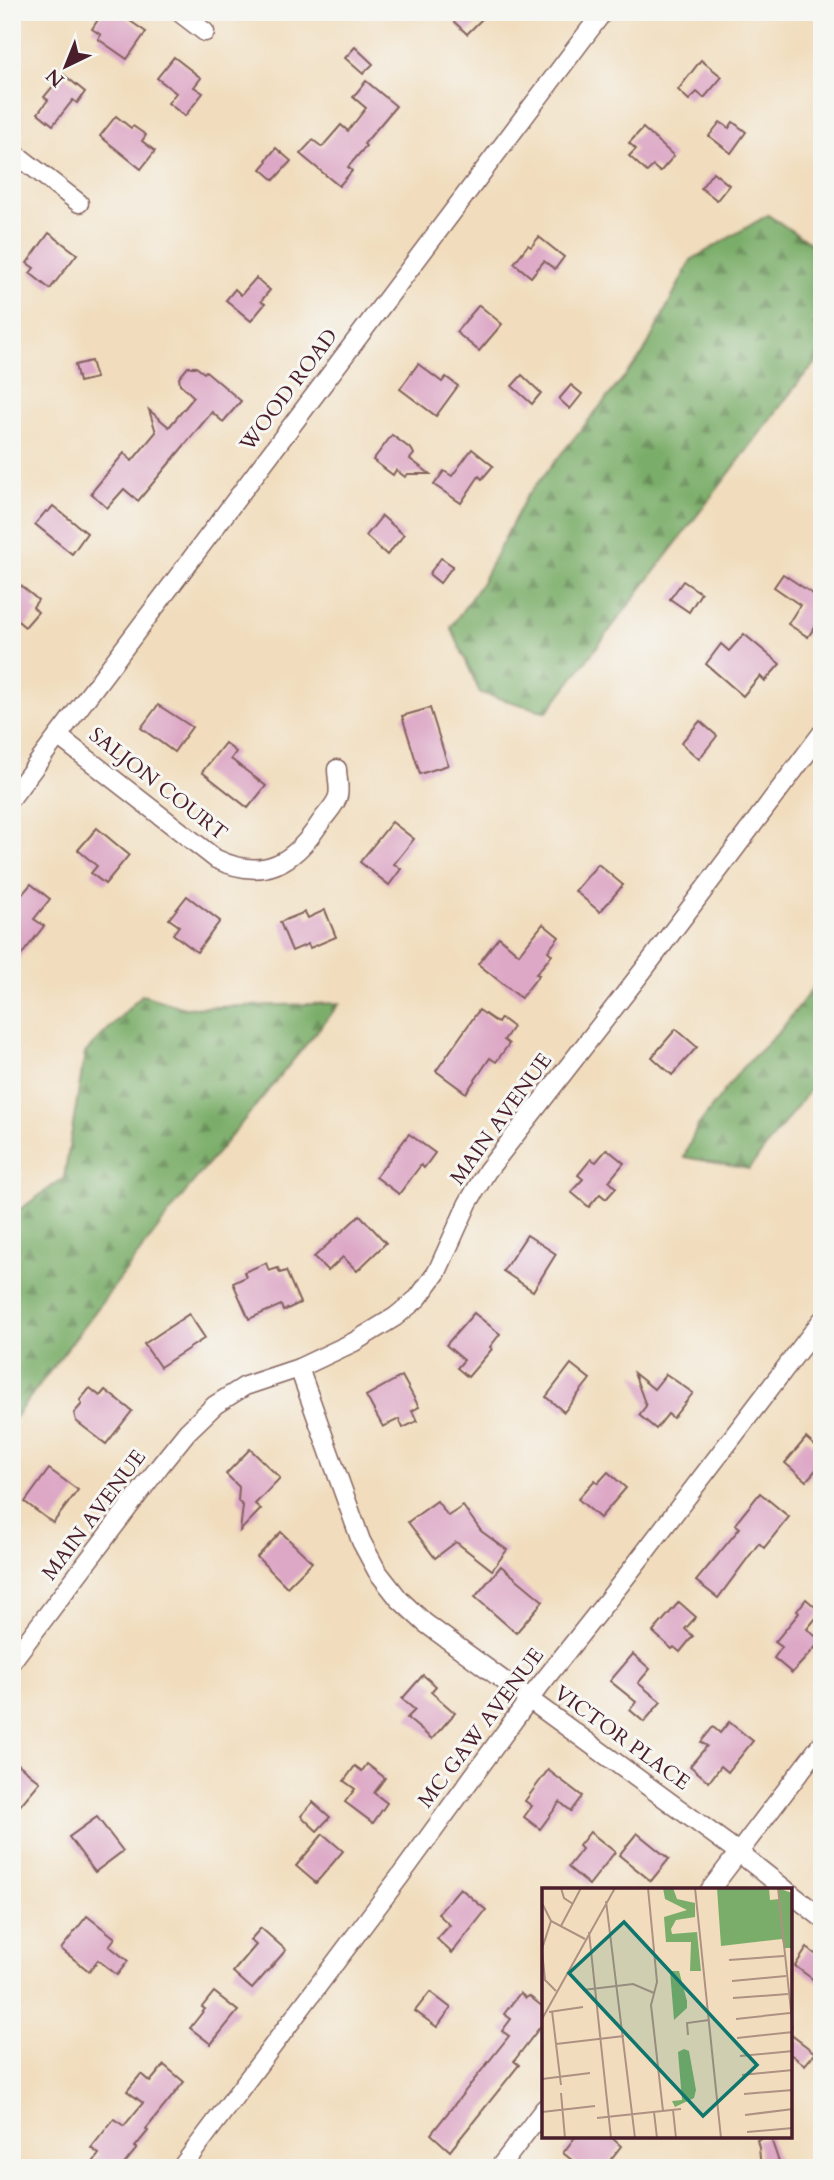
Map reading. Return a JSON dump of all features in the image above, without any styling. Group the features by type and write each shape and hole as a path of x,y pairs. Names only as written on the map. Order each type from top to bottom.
{"street":[{"path":"179,12 205,32"},
{"name":"WOOD ROAD","path":"12,797 603,12"},
{"path":"12,151 79,203"},
{"name":"MAIN AVENUE","path":"12,1661 187,1432 215,1405 245,1386 299,1368 337,1351 395,1317 418,1298 438,1272 468,1203 487,1171 645,968 822,733"},
{"name":"SALJON COURT","path":"58,736 216,859 230,865 257,870 275,866 308,841 338,797 337,769"},
{"name":"MC GAW AVENUE","path":"181,2168 530,1698 822,1320"},
{"name":"VICTOR PLACE","path":"299,1368 356,1530 377,1571 399,1599 425,1623 785,1888"},
{"path":"711,1888 822,1743"},
{"path":"792,1895 822,1918"},
{"path":"499,2168 542,2112"}],"green space":[{"path":"768,215 822,251 822,357 802,378 547,712 480,693 451,627 482,582 526,497 643,354 691,260"},
{"path":"822,976 822,1074 749,1169 684,1157 697,1127 742,1068 780,1031"},
{"path":"142,995 185,1008 340,1003 194,1181 12,1421 12,1215 64,1178 85,1053"}],"building":[{"path":"103,12 117,12 146,32 127,59 98,39 101,35 92,29"},
{"path":"444,12 489,12 467,34"},
{"path":"355,47 373,64 363,74 345,58"},
{"path":"174,57 201,78 194,87 203,93 185,116 168,103 176,93 157,78"},
{"path":"701,60 722,77 704,98 697,92 689,100 678,90"},
{"path":"63,74 85,92 77,103 73,100 53,125 38,113 48,100 44,97"},
{"path":"366,81 396,106 364,144 366,146 348,167 352,171 339,186 300,154 313,140 322,147 341,125 348,131 366,108 353,97"},
{"path":"116,116 131,128 133,126 146,135 142,141 155,151 141,169 100,136"},
{"path":"720,122 729,128 733,122 746,132 731,153 709,136"},
{"path":"643,128 674,156 660,172 653,166 647,172 629,156 636,149 629,143"},
{"path":"276,148 291,161 274,180 261,169"},
{"path":"713,172 729,185 717,200 701,188"},
{"path":"49,233 77,254 50,289 30,273 34,268 27,263"},
{"path":"539,237 564,257 555,269 544,261 531,277 514,263 528,245 531,247"},
{"path":"256,278 270,290 261,301 265,304 251,321 226,300 235,289 241,295"},
{"path":"479,305 502,324 479,351 456,332"},
{"path":"91,361 96,378 79,382 75,365"},
{"path":"418,364 442,382 446,377 458,386 436,416 400,389"},
{"path":"188,367 196,367 204,373 206,371 241,401 223,422 212,412 138,501 124,489 107,508 91,493 124,453 132,461 156,432 149,410 169,427 194,397 180,384 179,378"},
{"path":"522,375 541,393 532,404 512,386"},
{"path":"571,385 582,394 570,409 559,399"},
{"path":"392,435 412,450 414,454 410,459 430,474 408,474 405,477 396,470 393,475 373,460"},
{"path":"472,449 493,466 482,479 479,476 461,503 434,485 444,471 452,476"},
{"path":"53,506 87,533 72,554 35,524"},
{"path":"382,516 404,535 387,555 366,536"},
{"path":"441,558 453,566 440,583 429,574"},
{"path":"783,574 822,600 822,616 808,637 788,624 800,605 774,587"},
{"path":"12,578 38,600 33,607 38,612 25,627 12,616"},
{"path":"683,581 701,593 689,612 670,599"},
{"path":"744,634 780,664 765,681 760,676 743,696 706,664 721,644 729,651"},
{"path":"158,705 192,727 174,752 141,728"},
{"path":"430,708 448,765 420,774 402,716"},
{"path":"700,721 717,736 699,759 681,743"},
{"path":"225,743 236,752 231,759 266,786 248,808 202,772"},
{"path":"392,822 414,839 394,864 401,869 389,885 360,862"},
{"path":"97,828 129,855 105,884 91,873 97,866 78,850"},
{"path":"598,864 623,885 600,912 575,891"},
{"path":"31,884 50,899 34,919 44,926 12,967 12,906"},
{"path":"187,896 220,921 197,952 173,934 179,926 169,919"},
{"path":"325,910 336,937 310,948 308,944 292,951 280,922 305,912 308,918"},
{"path":"543,924 559,937 548,951 552,955 521,998 478,964 499,937 519,954"},
{"path":"479,1010 498,1023 501,1018 513,1027 504,1040 509,1044 496,1062 490,1058 466,1093 436,1071"},
{"path":"676,1029 697,1047 672,1075 652,1057"},
{"path":"409,1134 435,1153 424,1168 421,1165 399,1194 376,1177"},
{"path":"607,1149 624,1163 609,1181 616,1188 606,1199 600,1194 589,1207 571,1192 583,1179 578,1175 591,1159 596,1162"},
{"path":"360,1215 386,1243 357,1271 343,1257 328,1271 314,1257"},
{"path":"527,1235 556,1254 533,1291 503,1271"},
{"path":"266,1263 269,1271 278,1268 280,1273 286,1271 300,1303 283,1311 281,1305 249,1319 233,1283 246,1277 244,1272"},
{"path":"474,1313 500,1334 490,1347 492,1349 468,1377 457,1368 464,1360 446,1345"},
{"path":"189,1314 205,1338 160,1367 144,1344"},
{"path":"571,1364 590,1379 564,1412 546,1397"},
{"path":"634,1373 654,1389 666,1374 693,1393 673,1418 668,1414 656,1429 639,1415 646,1406"},
{"path":"402,1376 419,1407 412,1411 417,1421 403,1428 399,1419 383,1427 366,1396"},
{"path":"90,1388 100,1396 105,1390 132,1411 106,1444 76,1421 74,1413"},
{"path":"806,1438 822,1452 822,1463 806,1481 785,1463"},
{"path":"250,1449 280,1478 255,1504 261,1509 240,1531 243,1506 238,1501 239,1487 226,1474"},
{"path":"49,1469 78,1490 53,1523 25,1502"},
{"path":"608,1472 626,1488 600,1518 578,1499 595,1480 598,1483"},
{"path":"760,1493 789,1517 764,1548 759,1543 718,1598 696,1581 740,1528 735,1524"},
{"path":"437,1501 448,1516 463,1506 481,1531 507,1550 492,1570 456,1542 435,1558 408,1522"},
{"path":"281,1532 312,1562 287,1587 257,1557"},
{"path":"501,1566 543,1601 516,1633 475,1597"},
{"path":"806,1599 821,1612 807,1629 821,1641 792,1673 774,1658 782,1647 775,1642 799,1613 797,1611"},
{"path":"679,1602 696,1617 685,1629 693,1636 680,1652 674,1647 672,1649 653,1632"},
{"path":"633,1654 650,1669 638,1683 661,1702 644,1722 630,1710 636,1702 610,1681"},
{"path":"423,1675 436,1686 431,1692 455,1713 432,1739 407,1718 415,1710 402,1699"},
{"path":"729,1722 753,1741 728,1772 721,1766 709,1782 690,1766 707,1746 701,1742 713,1727 720,1733"},
{"path":"12,1759 40,1782 12,1815"},
{"path":"367,1764 385,1778 374,1793 387,1803 373,1823 345,1802 355,1789 344,1781 355,1766 362,1771"},
{"path":"548,1770 582,1796 571,1811 560,1802 540,1829 524,1817 532,1806 525,1801"},
{"path":"313,1802 330,1817 317,1831 301,1816"},
{"path":"97,1817 123,1851 95,1872 69,1837"},
{"path":"590,1832 615,1852 589,1885 568,1867 582,1849 579,1846"},
{"path":"637,1833 669,1859 651,1881 619,1855"},
{"path":"323,1834 343,1851 316,1883 296,1866"},
{"path":"460,1888 486,1910 452,1953 437,1939 450,1925 438,1914"},
{"path":"87,1916 115,1938 109,1946 128,1961 117,1975 98,1960 89,1971 61,1949"},
{"path":"261,1928 286,1950 252,1989 233,1972 256,1945 250,1940"},
{"path":"807,1948 822,1959 822,1986 795,1966"},
{"path":"214,1992 238,2011 211,2044 190,2028"},
{"path":"430,1992 451,2008 437,2027 415,2011"},
{"path":"520,1993 542,2006 542,2024 514,2061 519,2065 450,2151 431,2134 509,2036 502,2031 511,2019 504,2014"},
{"path":"792,2036 815,2053 805,2065 792,2055"},
{"path":"164,2065 184,2082 146,2129 148,2131 135,2147 137,2148 121,2168 89,2168 99,2154 91,2148 114,2119 124,2126 143,2103 127,2091 141,2074 150,2082"},
{"path":"574,2138 612,2138 621,2146 604,2168 582,2168 563,2153"},
{"path":"771,2138 781,2168 761,2168 757,2140"}]}
